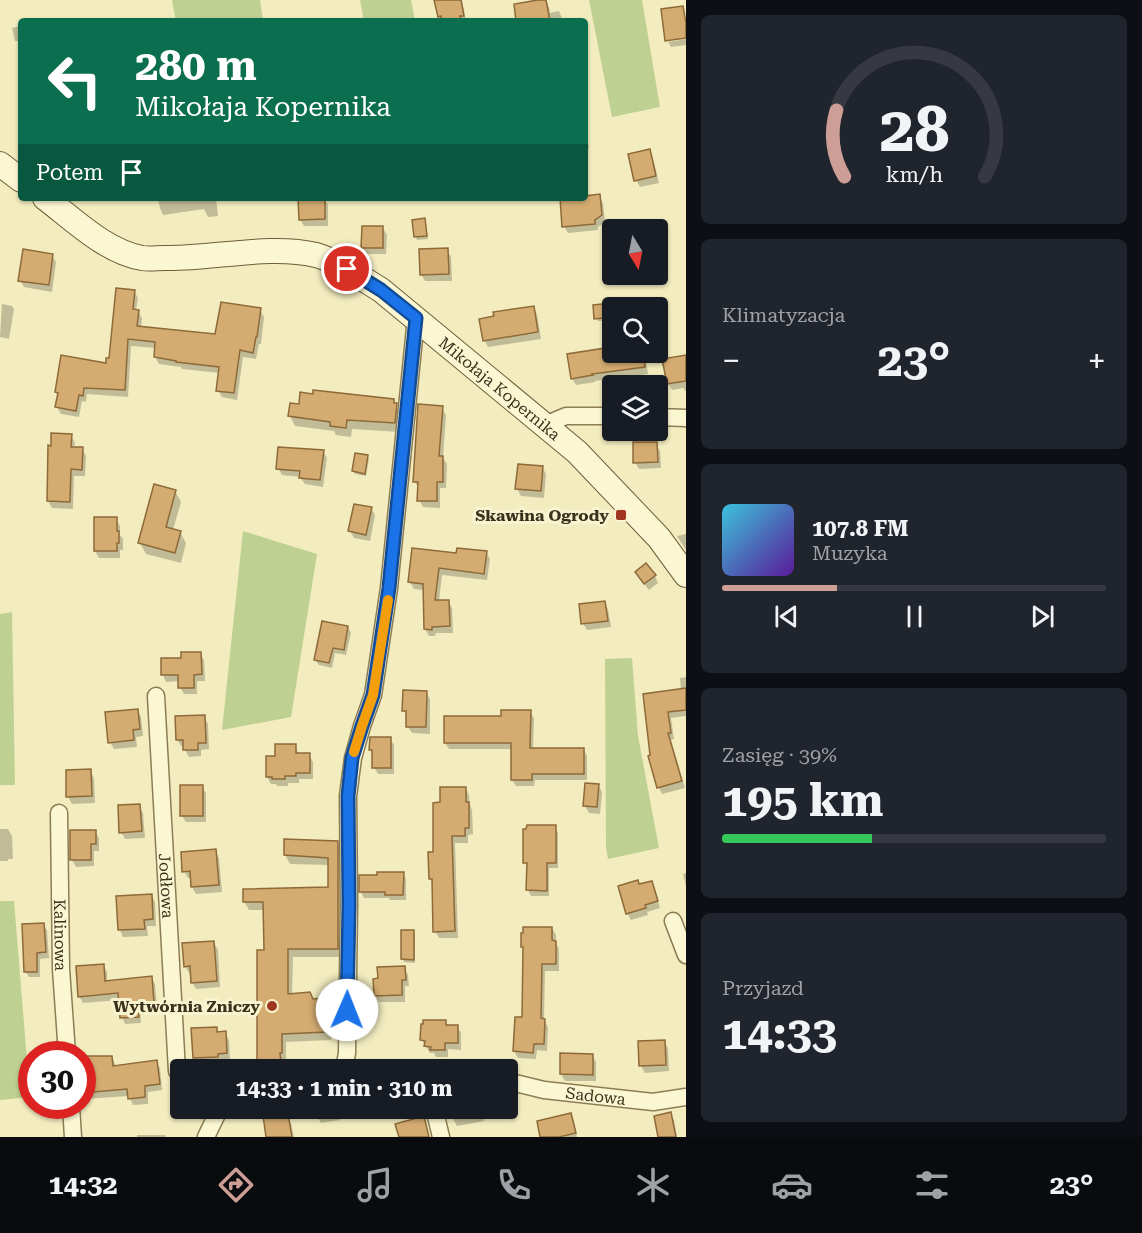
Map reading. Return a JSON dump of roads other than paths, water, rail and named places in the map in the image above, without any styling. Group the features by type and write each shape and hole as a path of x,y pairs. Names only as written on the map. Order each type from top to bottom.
{"street":[{"path":"0,164 18,178"},
{"name":"Mikołaja Kopernika","path":"49,201 101,241 142,258 188,259 283,251 318,255 347,269 381,290 577,452 659,538 686,575"},
{"path":"346,1059 348,796 352,758 373,695 389,588 416,318"},
{"path":"545,425 566,416 602,416"},
{"path":"668,417 686,418"},
{"name":"Jodłowa","path":"156,696 176,1059"},
{"name":"Kalinowa","path":"59,813 61,969 66,1041"},
{"path":"673,921 686,955"},
{"name":"Sadowa","path":"518,1084 544,1090 652,1102 686,1097"},
{"path":"72,1119 74,1137"},
{"path":"206,1137 215,1119"},
{"path":"437,1119 441,1137"}],"place":[{"name":"Skawina Ogrody","path":"621,515"},
{"name":"Wytwórnia Zniczy","path":"272,1006"}]}
